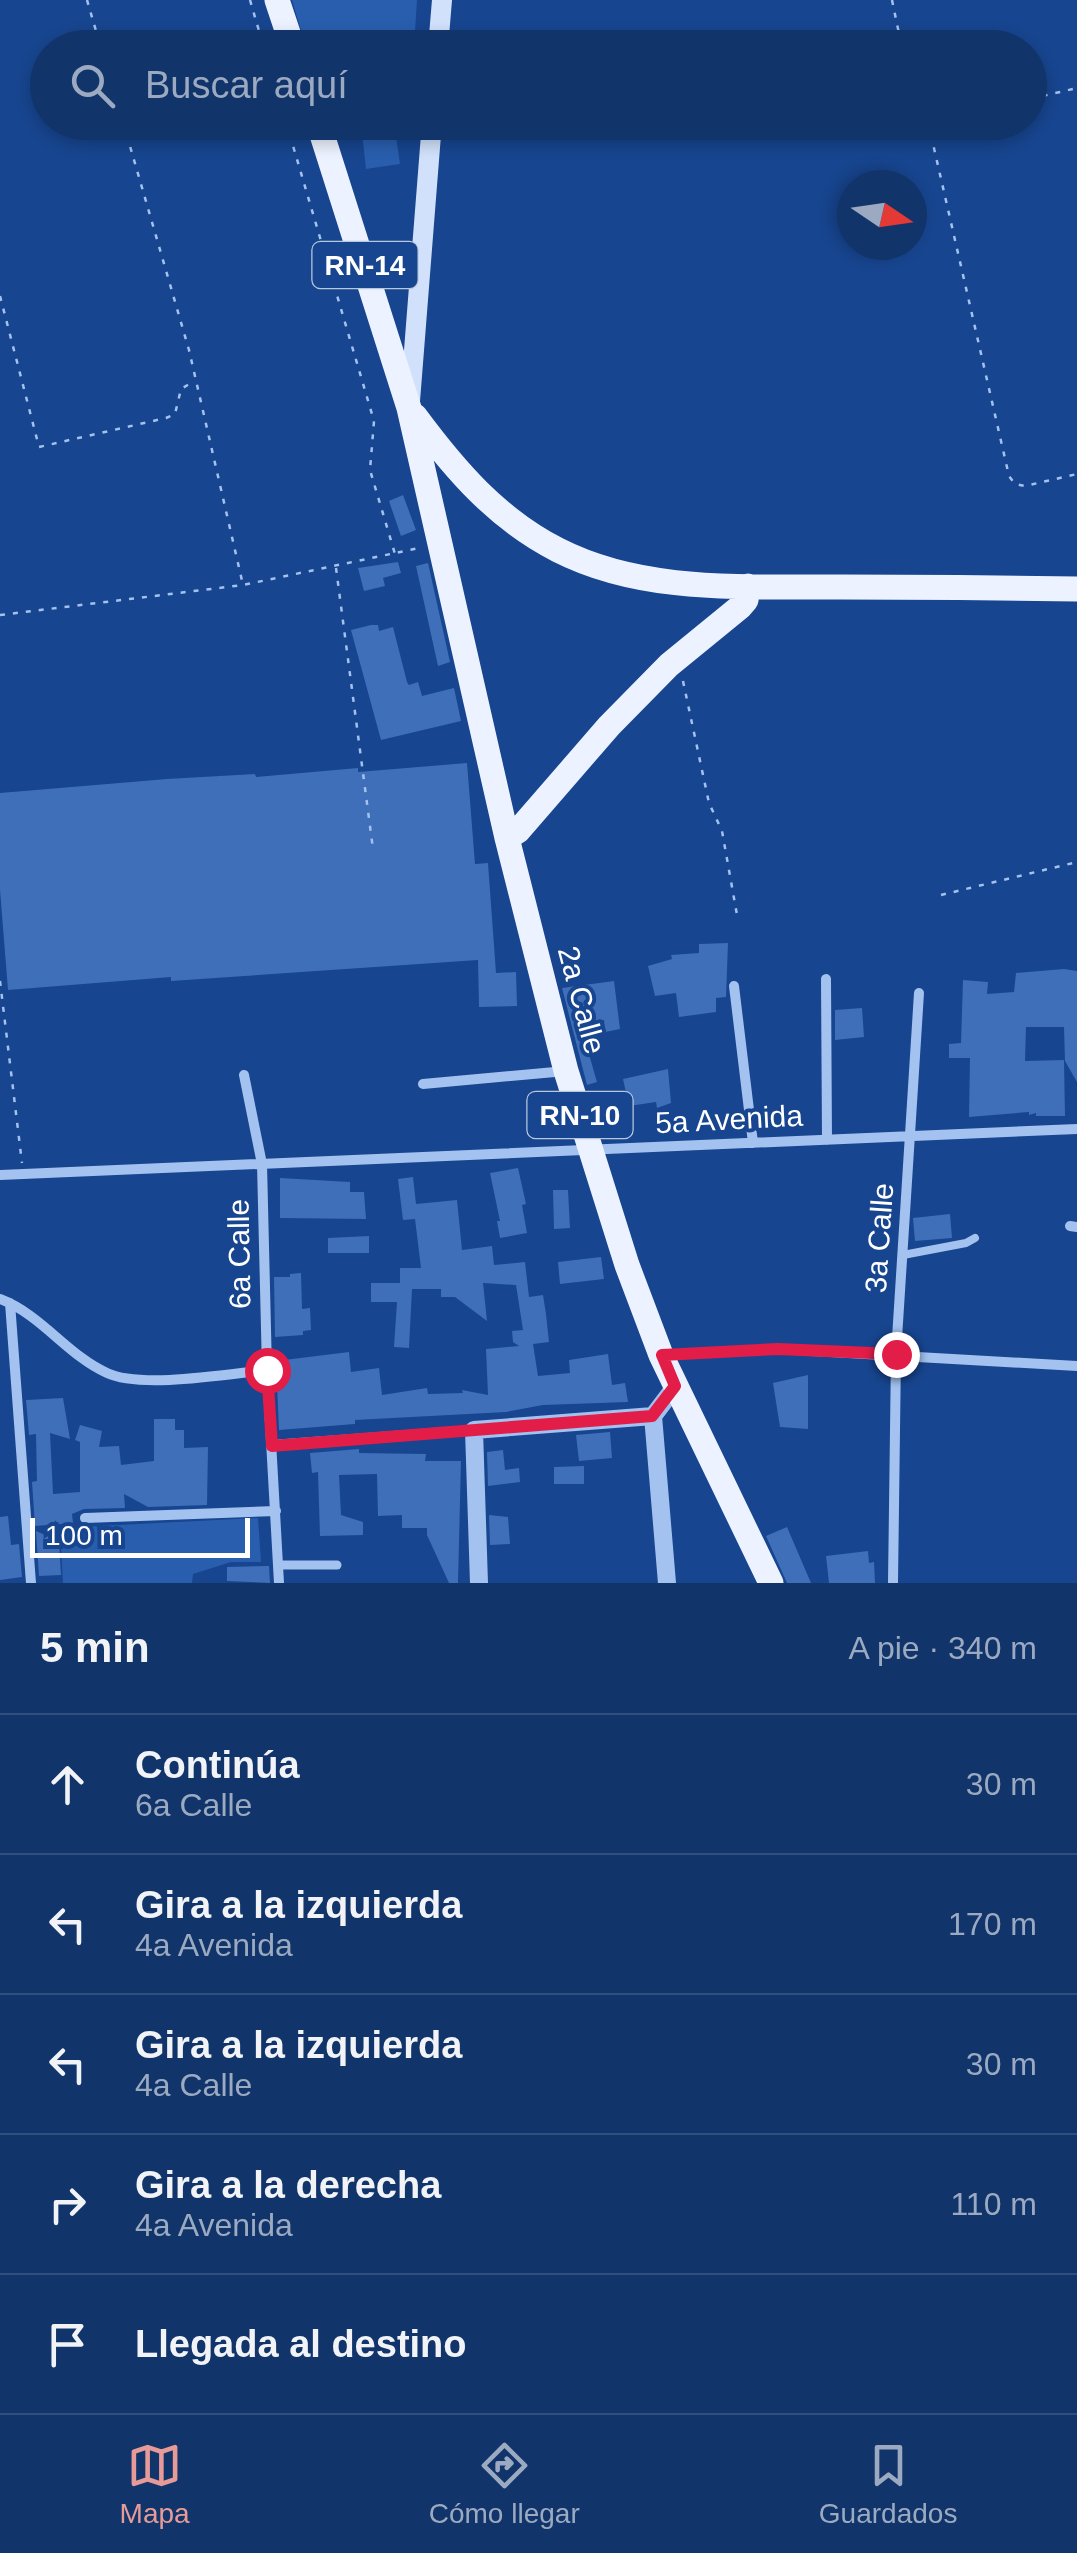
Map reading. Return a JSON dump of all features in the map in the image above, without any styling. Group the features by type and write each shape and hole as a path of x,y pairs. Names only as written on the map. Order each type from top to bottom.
{"main road":[{"path":"277,0 287,30"},
{"path":"440,30 442,0"},
{"name":"RN-14","path":"324,140 410,408"},
{"name":"RN-10","path":"410,408 431,140"},
{"path":"410,408 448,460 514,523 561,552 631,576 748,586 1077,589"},
{"name":"2a Calle","path":"410,408 506,838 566,1071 628,1265 662,1355 771,1583"},
{"path":"506,838 518,831 609,726 669,666 740,607 746,600 748,586"}],"street":[{"path":"826,979 828,1140"},
{"path":"734,986 754,1144"},
{"name":"3a Calle","path":"893,1583 896,1354 919,994"},
{"path":"423,1084 566,1071"},
{"name":"6a Calle","path":"244,1075 262,1164 278,1583"},
{"name":"5a Avenida","path":"0,1176 1077,1129"},
{"path":"5,1300 51,1329 105,1372 123,1378 267,1370"},
{"path":"5,1300 30,1583"},
{"path":"662,1355 778,1349 1077,1366"},
{"path":"667,1583 652,1416 675,1386"},
{"path":"272,1446 652,1416"},
{"path":"474,1430 479,1583"},
{"path":"85,1518 276,1511"},
{"path":"278,1565 337,1564"}],"lane":[{"path":"903,1255 976,1238"}],"path":[{"path":"87,0 96,30"},
{"path":"250,0 259,30"},
{"path":"892,0 898,30"},
{"path":"1047,96 1077,88"},
{"path":"128,140 196,380 243,585"},
{"path":"291,140 374,421 370,470 394,554"},
{"path":"932,140 1009,476 1015,484 1024,486 1077,474"},
{"path":"0,296 38,448 166,418 175,414 181,389 196,380"},
{"path":"0,615 243,585 440,543"},
{"path":"336,567 373,850"},
{"path":"669,666 684,684 709,804 722,831 738,915"},
{"path":"940,896 1077,862"},
{"path":"0,981 18,1144 25,1174"}],"shaded area":[{"path":"292,0 417,0 415,30 301,30"},
{"path":"363,140 396,140 400,164 366,169"},
{"path":"258,1518 261,1562 231,1562 193,1574 192,1583 63,1583 60,1528"}],"building":[{"path":"403,495 416,530 401,536 389,501"},
{"path":"398,562 401,573 383,578 385,586 364,591 358,568"},
{"path":"428,563 450,662 438,666 416,566"},
{"path":"378,625 379,631 393,627 407,682 418,682 422,696 454,688 461,721 381,740 351,630"},
{"path":"467,763 475,864 488,863 496,973 516,972 517,1006 479,1007 478,960 8,990 0,890 0,793 167,779 255,774 256,777 358,768 358,772"},
{"path":"728,943 726,997 716,998 716,1012 679,1017 676,993 655,996 648,966 672,959 671,955 699,953 699,944"},
{"path":"1077,971 1077,1082 1065,1061 1064,1027 1026,1027 1025,1061 1064,1060 1065,1116 1036,1116 1029,1112 969,1117 970,1058 949,1058 949,1044 961,1043 963,980 988,982 987,994 1014,992 1016,973"},
{"path":"614,981 620,1029 605,1032 604,1020 580,1023 597,1082 587,1085 562,988"},
{"path":"862,1008 864,1037 835,1040 835,1010"},
{"path":"668,1069 671,1103 657,1108 656,1102 629,1106 623,1079"},
{"path":"518,1168 527,1233 500,1238 490,1173"},
{"path":"413,1177 416,1204 457,1200 462,1250 492,1246 494,1265 525,1262 529,1297 543,1295 546,1314 549,1342 533,1344 538,1376 570,1373 569,1360 608,1354 612,1385 625,1383 628,1402 355,1420 355,1424 279,1430 276,1361 349,1352 351,1372 379,1368 382,1395 427,1388 428,1394 463,1393 462,1390 488,1395 486,1349 519,1346 513,1342 512,1331 523,1330 516,1285 483,1283 487,1321 455,1297 441,1297 441,1289 412,1289 409,1348 394,1347 397,1302 371,1302 371,1283 400,1283 400,1268 421,1268 415,1219 403,1220 398,1179"},
{"path":"280,1178 350,1182 350,1192 364,1192 366,1219 280,1218"},
{"path":"553,1190 568,1190 570,1228 554,1229"},
{"path":"950,1214 952,1238 915,1241 913,1218"},
{"path":"369,1236 369,1253 328,1253 328,1238"},
{"path":"601,1257 604,1279 560,1284 558,1262"},
{"path":"301,1273 302,1309 310,1308 311,1330 303,1331 303,1335 275,1337 274,1277"},
{"path":"808,1375 808,1429 780,1427 773,1383"},
{"path":"63,1398 70,1439 50,1433 53,1494 80,1492 80,1442 75,1440 80,1425 102,1431 99,1447 119,1446 121,1465 154,1461 154,1419 175,1419 175,1430 184,1430 184,1448 208,1447 207,1505 148,1507 124,1494 125,1508 84,1509 72,1514 73,1523 35,1526 32,1482 37,1481 36,1434 29,1435 26,1400"},
{"path":"610,1432 612,1458 579,1461 576,1435"},
{"path":"359,1449 359,1453 426,1454 425,1461 461,1461 458,1583 449,1583 427,1528 402,1528 402,1515 378,1516 377,1474 339,1475 341,1515 363,1522 363,1535 320,1536 318,1472 312,1473 310,1453"},
{"path":"503,1450 505,1470 519,1468 520,1482 488,1486 487,1452"},
{"path":"584,1466 584,1484 554,1484 554,1467"},
{"path":"489,1515 508,1517 510,1544 490,1545"},
{"path":"8,1516 11,1545 19,1544 22,1577 0,1580 0,1517"},
{"path":"787,1527 811,1583 787,1583 766,1536"},
{"path":"36,1531 59,1541 61,1575 39,1576"},
{"path":"868,1551 869,1563 874,1562 875,1583 829,1583 826,1556"},
{"path":"269,1566 270,1583 227,1581 227,1567"}],"route":[{"path":"267,1370 272,1446 652,1416 675,1386 662,1355 778,1349 896,1354"}]}
